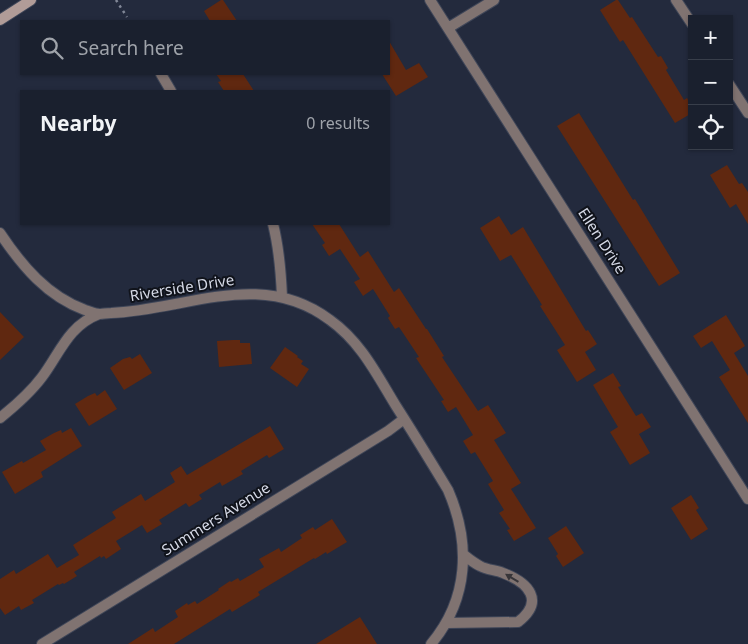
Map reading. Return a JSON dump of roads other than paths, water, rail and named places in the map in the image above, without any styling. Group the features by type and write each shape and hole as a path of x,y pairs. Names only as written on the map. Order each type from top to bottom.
{"main road":[{"path":"0,20 31,0"}],"street":[{"name":"Ellen Drive","path":"430,0 748,498"},
{"path":"448,28 494,0"},
{"path":"676,0 688,18"},
{"path":"161,75 170,90"},
{"path":"733,90 748,113"},
{"path":"273,225 281,268 282,297"},
{"name":"Riverside Drive","path":"0,232 24,266 38,281 59,297 78,307 99,314 150,310 235,293 261,293 297,302 316,311 346,332 366,357 448,490 461,527 464,555 460,586 447,623 431,644"},
{"path":"0,418 41,379 68,336 82,323 99,314"},
{"name":"Summers Avenue","path":"42,644 388,431 404,419"},
{"path":"447,623 518,622 526,616 532,606 532,596 528,588 503,573 480,566 464,555"}]}
